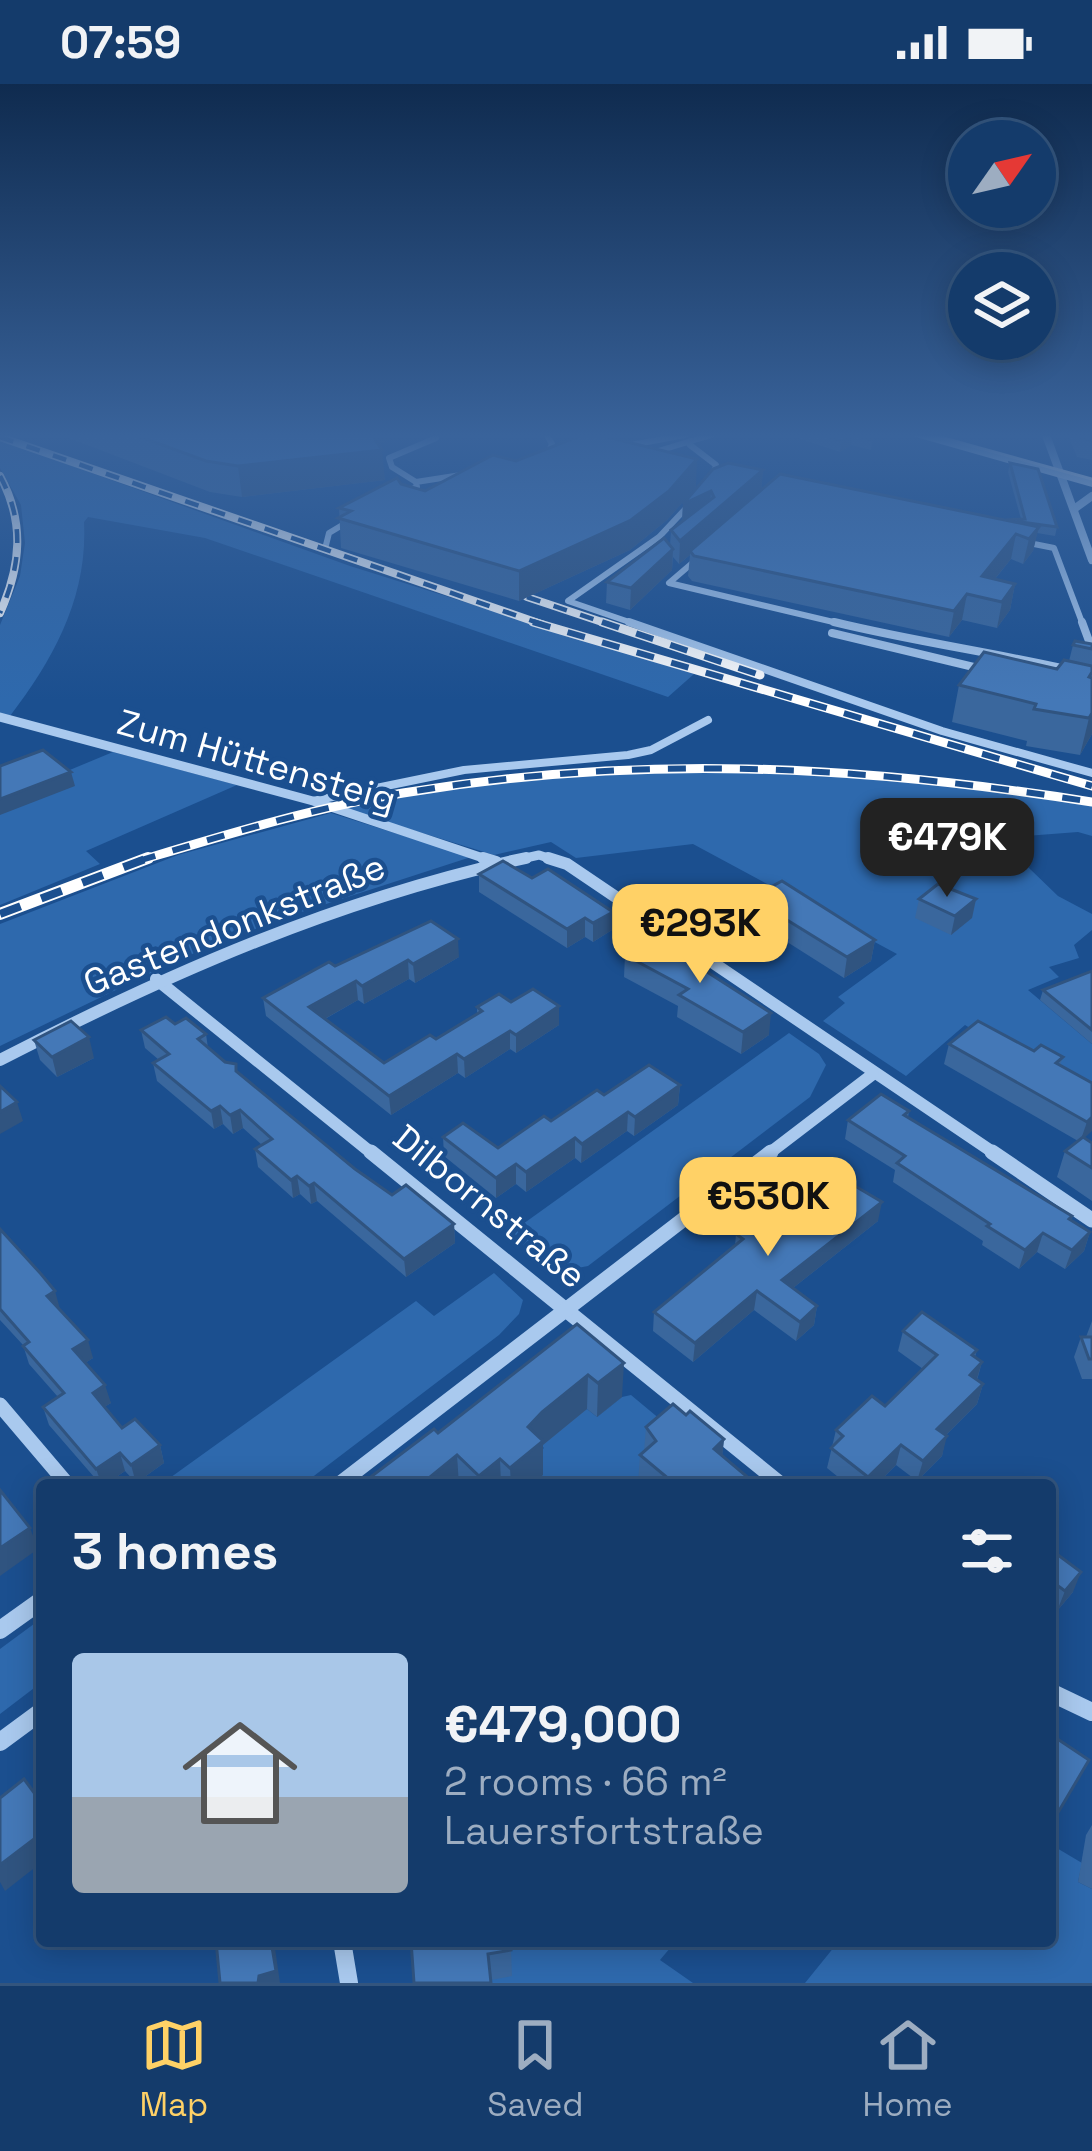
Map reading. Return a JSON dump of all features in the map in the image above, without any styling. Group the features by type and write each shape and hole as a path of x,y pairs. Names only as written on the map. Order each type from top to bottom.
{"street":[{"path":"1079,524 1092,560"},
{"name":"Zum Hüttensteig","path":"0,717 313,801 497,862"},
{"path":"497,862 539,855 566,864 1092,1220"},
{"name":"Gastendonkstraße","path":"0,1060 156,979 363,899 497,862"},
{"name":"Dilbornstraße","path":"156,979 775,1479"},
{"path":"346,1479 873,1074"},
{"path":"0,1405 63,1479"},
{"path":"0,1630 36,1604"},
{"path":"1056,1695 1092,1712"},
{"path":"0,1742 36,1715"},
{"path":"343,1947 350,1983"}],"lane":[{"path":"326,545 333,529 343,524"},
{"path":"672,524 568,601 942,731 1092,772"},
{"path":"1007,538 1054,548 1092,649"},
{"path":"704,552 669,583 938,647 1008,654 1092,675"},
{"path":"832,633 998,673"},
{"path":"313,801 464,770 628,755 651,750 708,720"}],"shaded area":[{"path":"23,524 84,524 80,576 65,625 26,694 10,716 0,715 0,625 20,576"},
{"path":"125,524 232,524 350,566 694,674 668,697 205,538"},
{"path":"113,752 237,785 86,851 100,864 0,905 0,799"},
{"path":"690,767 876,774 1092,806 1092,836 1078,832 998,838 1058,896 1092,914 1092,930 1074,945 1079,958 1049,967 1059,977 1028,990 1092,1044 1092,1107 958,1049 978,1033 965,1025 906,1076 823,1021 845,1003 838,997 897,954 693,844 576,858 551,842 494,855 344,809 442,788"},
{"path":"331,813 471,857 283,918 182,958 0,1046 0,924 178,855"},
{"path":"789,1033 819,1054 826,1065 810,1097 588,1266 557,1272 509,1234"},
{"path":"494,1273 523,1300 519,1314 499,1335 310,1479 168,1479 416,1301 434,1316"},
{"path":"631,1395 673,1430 644,1479 538,1479 543,1474 528,1461 544,1448 537,1441 587,1409 597,1417"},
{"path":"36,1622 36,1687 0,1714 0,1649"},
{"path":"1056,1848 1082,1863 1078,1882 1092,1889 1092,1983 805,1983 834,1947 1056,1947"},
{"path":"505,1947 671,1947 660,1960 693,1983 490,1983"}],"building":[{"path":"357,524 623,524 519,571"},
{"path":"679,524 700,524 680,541 671,530"},
{"path":"722,524 1039,527 1029,539 1016,534 982,576 1015,584 1002,602 967,594 954,611 694,556 690,551"},
{"path":"664,538 673,549 631,588 607,582"},
{"path":"984,652 1057,669 1064,660 1092,666 1092,713 1089,718 1034,709 1036,704 959,685"},
{"path":"43,750 71,772 0,799 0,766"},
{"path":"503,861 532,878 548,869 613,912 593,923 585,918 567,929 479,874"},
{"path":"782,881 875,940 847,957 745,901"},
{"path":"938,884 976,899 955,916 919,899"},
{"path":"431,921 458,939 362,986 356,981 309,1007 384,1063 430,1035 436,1039 482,1011 477,1007 499,994 511,1002 533,989 559,1006 516,1035 510,1031 464,1059 457,1054 389,1096 263,998 329,962 335,966"},
{"path":"654,938 771,1013 743,1032 679,995 688,989 625,955"},
{"path":"1092,971 1092,1030 1043,990"},
{"path":"166,1017 175,1024 186,1018 206,1034 198,1039 225,1062 236,1064 236,1071 355,1169 392,1195 406,1185 454,1224 404,1259 314,1183 309,1186 297,1176 291,1180 255,1149 272,1139 240,1110 230,1115 220,1106 211,1111 153,1063 169,1054 141,1030"},
{"path":"71,1021 89,1037 52,1057 34,1040"},
{"path":"978,1021 1034,1051 1041,1045 1063,1057 1056,1063 1092,1083 1092,1117 1087,1122 949,1044"},
{"path":"649,1065 680,1085 635,1117 628,1112 582,1144 575,1138 526,1172 516,1164 496,1178 443,1137 463,1123 498,1148 544,1116 551,1121 597,1090 604,1095"},
{"path":"0,1086 17,1102 0,1112"},
{"path":"881,1094 909,1111 904,1115 1072,1216 1069,1219 1090,1232 1072,1250 1043,1233 1025,1250 987,1226 990,1224 897,1163 905,1156 848,1120"},
{"path":"1083,1137 1092,1143 1092,1168 1065,1151"},
{"path":"821,1177 847,1193 855,1186 882,1202 782,1280 817,1306 800,1322 757,1291 695,1343 654,1312 743,1239 736,1234 767,1209 775,1214"},
{"path":"0,1229 55,1291 47,1296 88,1340 73,1349 105,1385 93,1393 122,1428 135,1419 160,1445 131,1465 120,1453 96,1469 43,1407 64,1393 23,1346 29,1342 0,1309"},
{"path":"922,1312 977,1350 972,1355 982,1362 970,1375 983,1384 937,1429 947,1436 923,1461 901,1445 868,1477 831,1448 843,1436 836,1430 872,1396 885,1406 937,1355 903,1331"},
{"path":"577,1324 624,1363 598,1383 588,1375 542,1412 528,1427 543,1441 510,1468 500,1459 479,1476 457,1455 427,1479 368,1479 434,1429 438,1433"},
{"path":"1081,1337 1092,1337 1092,1359 1089,1359"},
{"path":"673,1404 686,1415 690,1411 724,1439 714,1449 750,1479 669,1479 640,1455 656,1441 646,1427"},
{"path":"0,1490 30,1528 0,1548"},
{"path":"1056,1553 1081,1572 1065,1591 1056,1584"},
{"path":"1056,1738 1089,1760 1056,1816"},
{"path":"24,1779 36,1793 36,1838 0,1865 0,1798"},
{"path":"217,1947 272,1947 276,1971 259,1976 258,1983 220,1983"},
{"path":"411,1947 511,1947 488,1954 491,1983 414,1983"}],"railway":[{"path":"0,613 16,561 16,524"},
{"path":"251,524 544,625"},
{"path":"527,597 602,622"},
{"path":"533,622 1092,786"},
{"path":"602,622 611,625"},
{"path":"602,622 760,675"},
{"path":"147,858 369,799 576,773 662,769 833,773 1092,802"},
{"path":"0,914 147,858"},
{"path":"138,861 147,858"}]}
